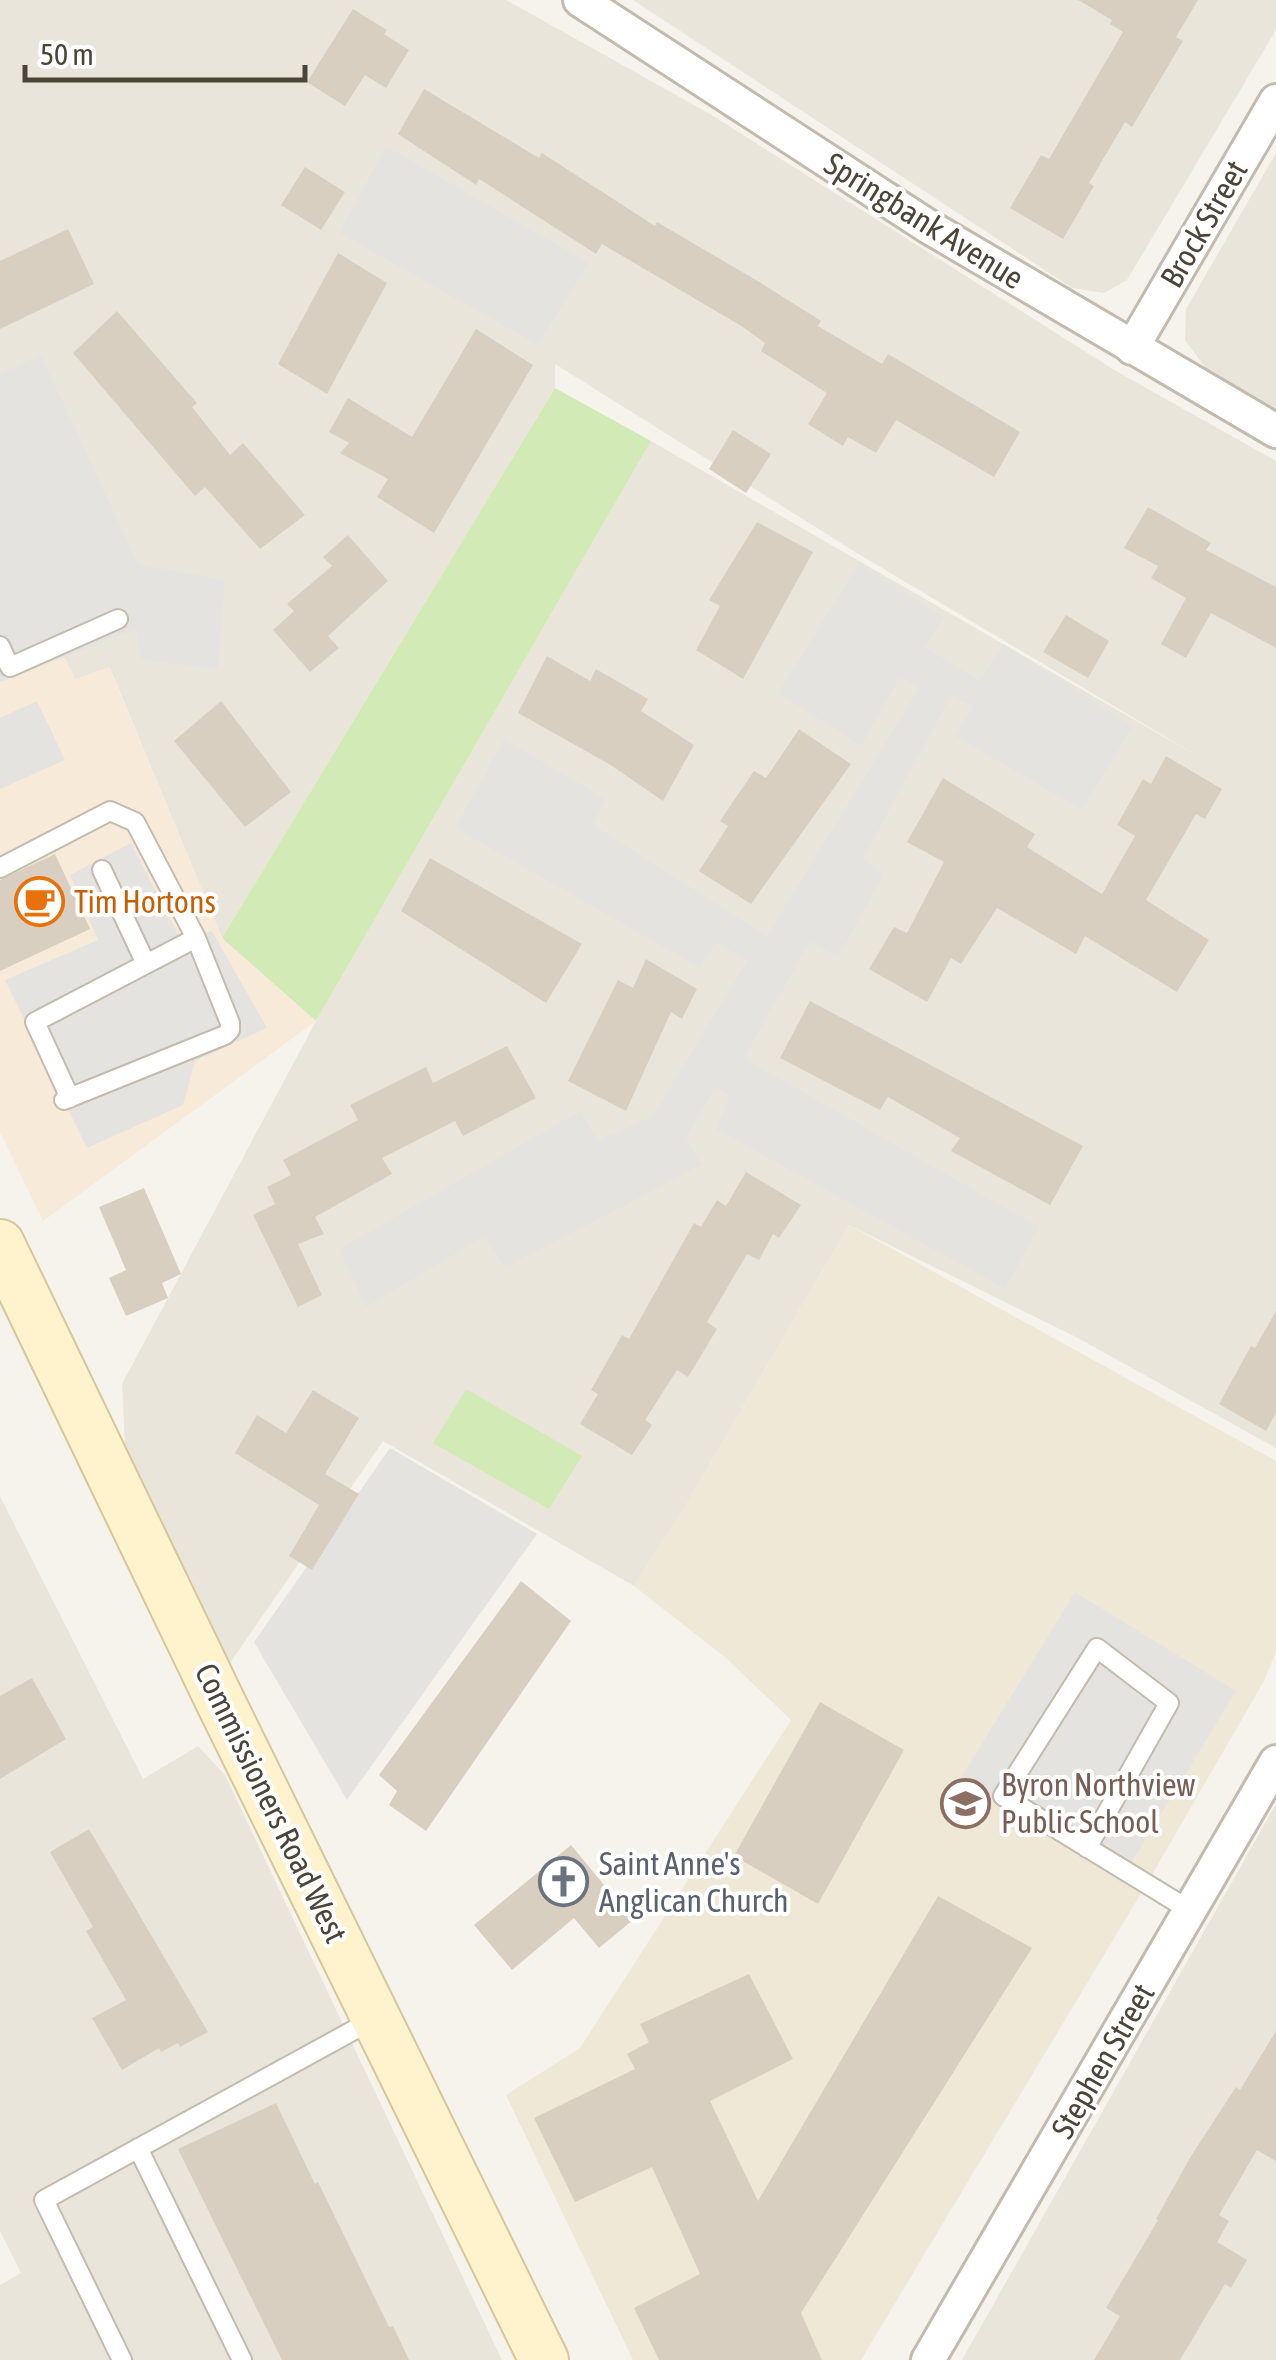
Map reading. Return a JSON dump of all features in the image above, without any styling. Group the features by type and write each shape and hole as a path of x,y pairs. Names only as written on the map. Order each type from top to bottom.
{"main road":[{"name":"Commissioners Road West","path":"0,1244 544,2360"}],"street":[{"name":"Springbank Avenue","path":"580,0 929,227 1276,431"},
{"name":"Brock Street","path":"1132,348 1276,101"},
{"name":"Stephen Street","path":"928,2360 1276,1762"}],"lane":[{"path":"0,646 10,666 118,619"},
{"path":"0,868 110,811 135,822 196,938 230,1023 228,1033 67,1099 35,1022 196,938"},
{"path":"102,870 146,964"},
{"path":"1087,1848 1168,1703 1097,1648 1003,1796 1087,1848 1191,1911"},
{"path":"122,2360 44,2200 376,2017"},
{"path":"138,2148 242,2360"}],"shaded area":[{"path":"0,0 506,0 710,114 1116,371 1276,461 1276,1448 1076,1337 849,1225 683,1510 634,1586 383,1441 228,1666 125,1444 122,1384 316,1021 651,441 1206,761 857,553 555,364 555,388 222,938 110,668 75,680 0,517"},
{"path":"633,0 1276,0 1276,30 1127,280 1104,293 1072,288"},
{"path":"386,146 589,263 538,345 339,233"},
{"path":"1276,153 1276,410 1207,370 1185,340 1186,309"},
{"path":"41,355 138,564 225,580 218,669 141,660 137,629 0,682 0,374"},
{"path":"0,517 75,679 109,667 222,938 316,1021 43,1221 0,1132"},
{"path":"859,563 944,617 925,647 980,681 1003,644 1133,726 1082,810 955,736 973,706 951,696 863,859 884,875 838,957 810,942 744,1058 1039,1227 1005,1289 716,1129 730,1096 715,1087 686,1139 702,1165 505,1268 484,1237 366,1307 339,1249 580,1111 598,1140 652,1117 747,961 716,942 700,968 455,828 504,739 606,799 593,825 767,936 919,688 900,677 861,746 778,693"},
{"path":"37,701 65,760 0,789 0,718"},
{"path":"131,843 181,940 212,931 267,1028 195,1061 183,1105 87,1148 5,980 98,940 70,875"},
{"name":"Byron Northview Public School","path":"849,1225 1276,1461 1276,1652 1264,1681 1146,1885 861,2360 633,2360 506,2095 580,2048 791,1720 726,1658 634,1586 683,1510"},
{"path":"390,1448 537,1534 347,1800 254,1642"},
{"path":"0,1496 143,1779 198,1746 225,1775 502,2360 0,2360 0,2285 21,2273 0,2231"},
{"path":"1075,1592 1236,1691 1121,1880 959,1781"},
{"path":"1276,1804 1276,2360 962,2360"}],"green space":[{"path":"555,388 651,441 316,1021 222,938"},
{"path":"466,1389 582,1456 549,1509 433,1443"}],"building":[{"path":"1078,0 1198,0 1176,37 1183,41 1132,127 1125,122 1089,183 1094,186 1063,239 1010,208 1041,155 1049,159 1123,32 1110,24 1112,20"},
{"path":"353,9 387,30 384,34 409,50 386,88 365,75 345,106 307,82"},
{"path":"424,89 539,158 542,153 655,226 657,222 761,283 821,321 818,326 882,364 888,354 1020,432 994,477 896,420 876,453 848,437 843,446 808,424 827,393 761,351 765,343 743,327 602,244 596,254 479,179 476,185 398,134"},
{"path":"305,167 345,192 321,230 281,205"},
{"path":"68,229 94,284 0,329 0,261"},
{"path":"338,253 387,283 327,394 278,364"},
{"path":"117,311 197,403 192,407 230,455 243,443 305,515 260,549 205,487 195,496 73,353"},
{"path":"476,329 533,365 434,533 377,497 388,479 340,453 349,443 329,432 348,398 412,437"},
{"path":"733,430 771,454 746,493 709,469"},
{"path":"1148,507 1211,543 1206,550 1276,587 1276,648 1211,613 1186,658 1161,644 1186,598 1151,578 1158,566 1124,548"},
{"path":"757,522 813,552 743,679 696,650 720,606 709,600"},
{"path":"348,535 388,581 328,636 339,648 310,672 273,630 294,611 287,604 332,566 323,557"},
{"path":"1066,615 1109,641 1088,678 1043,652"},
{"path":"547,656 590,681 596,669 648,699 641,711 694,745 663,801 609,764 518,713"},
{"path":"221,701 291,792 245,827 174,741"},
{"path":"799,729 851,764 751,904 699,871 728,826 720,821 754,771 766,778"},
{"path":"1166,756 1222,789 1205,819 1196,814 1146,900 1209,940 1177,992 1085,936 1076,954 997,908 961,964 951,958 927,1002 869,969 894,927 907,933 944,862 907,842 943,778 1035,834 1027,847 1102,894 1135,836 1117,825 1143,779 1151,784"},
{"name":"Tim Hortons","path":"55,854 90,929 0,971 0,880"},
{"path":"430,858 582,944 546,1003 401,911"},
{"path":"646,959 697,989 682,1019 671,1012 626,1111 568,1081 618,980 633,988"},
{"path":"810,1001 1083,1146 1050,1205 951,1151 960,1138 888,1097 880,1110 780,1058"},
{"path":"507,1046 536,1098 463,1136 455,1121 382,1158 392,1174 315,1217 324,1234 298,1244 322,1295 298,1307 253,1215 275,1204 267,1187 291,1175 283,1160 358,1120 350,1105 426,1067 433,1083"},
{"path":"746,1172 801,1205 779,1238 773,1234 759,1260 747,1254 707,1322 717,1329 688,1377 677,1370 645,1420 652,1425 632,1455 580,1424 598,1394 591,1390 622,1335 629,1339 694,1223 701,1227 717,1200 726,1206"},
{"path":"144,1188 181,1274 162,1283 168,1298 126,1316 109,1278 126,1270 99,1207"},
{"path":"1276,1311 1276,1413 1266,1431 1219,1404 1251,1346 1255,1348"},
{"path":"313,1390 359,1418 325,1474 359,1494 312,1570 289,1556 319,1505 235,1453 257,1415 286,1433"},
{"path":"521,1581 571,1621 426,1831 389,1805 397,1791 379,1775"},
{"path":"32,1678 66,1739 0,1779 0,1696"},
{"path":"820,1702 904,1750 818,1904 734,1856"},
{"path":"89,1829 208,2032 180,2047 178,2043 161,2052 159,2048 122,2070 92,2018 126,2000 86,1931 93,1927 50,1852"},
{"name":"Saint Anne's Anglican Church","path":"571,1845 633,1920 599,1948 574,1918 512,1970 474,1925"},
{"path":"938,1896 1032,1948 801,2313 822,2360 659,2360 634,2308 700,2274 652,2167 575,2202 534,2118 635,2069 627,2054 649,2042 640,2024 749,1974 793,2059 710,2101 758,2201"},
{"path":"1276,2031 1276,2161 1257,2150 1219,2215 1229,2221 1217,2242 1247,2260 1231,2288 1225,2284 1180,2360 1094,2360 1120,2316 1106,2308 1191,2156 1236,2087 1240,2090"},
{"path":"276,2103 409,2360 282,2360 178,2149"}],"place":[{"name":"Tim Hortons","path":"39,902"},
{"name":"Byron Northview Public School","path":"966,1803"},
{"name":"Saint Anne's Anglican Church","path":"564,1882"}]}
